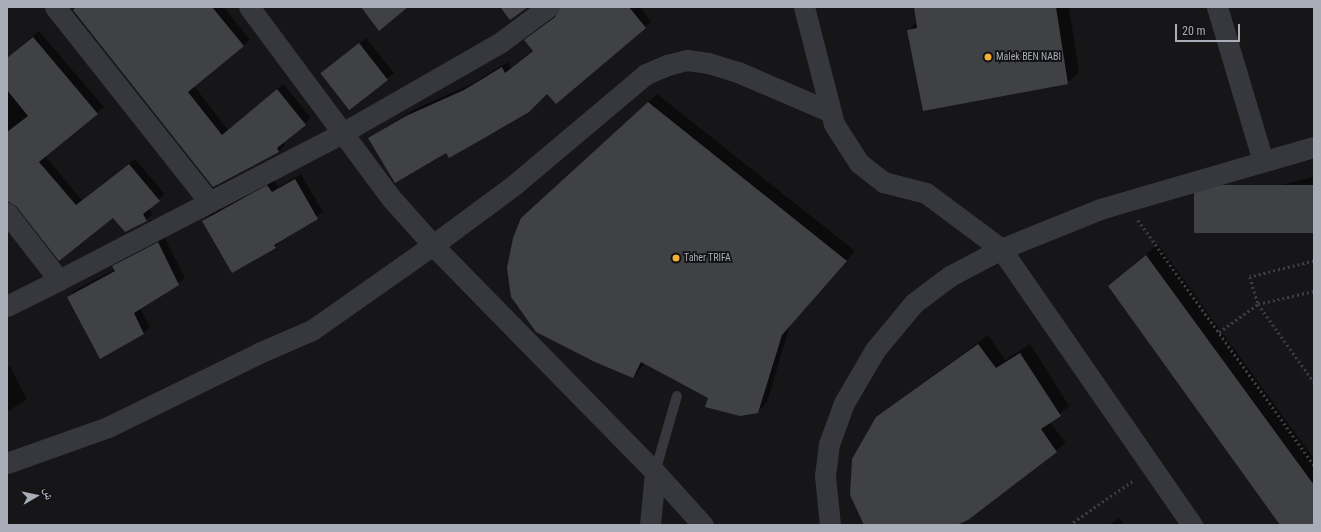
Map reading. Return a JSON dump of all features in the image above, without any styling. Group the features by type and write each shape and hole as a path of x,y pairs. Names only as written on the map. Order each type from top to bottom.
{"street":[{"path":"55,7 209,201"},
{"path":"249,7 344,132 391,198 433,245 655,472 703,525"},
{"path":"7,306 344,132 500,42 548,7"},
{"path":"804,7 831,112 846,145 859,163 883,182 926,193 1001,249 1192,525"},
{"path":"1217,7 1263,162"},
{"path":"7,463 108,427 258,353 312,330 433,245 514,185 646,74 667,65 687,60 708,63 738,72 831,112"},
{"path":"830,525 825,476 829,444 844,403 875,350 914,303 950,276 1001,249 1100,209 1314,147"},
{"path":"7,212 58,280"},
{"path":"650,525 655,472"}],"lane":[{"path":"655,472 677,396"}],"path":[{"path":"1125,201 1314,465"},
{"path":"1314,262 1250,278 1258,304 1314,382"},
{"path":"1219,332 1258,304 1314,291"},
{"path":"1069,525 1152,467"}],"building":[{"path":"76,7 212,7 244,46 188,92 222,135 277,89 306,125 277,148 279,152 213,187 73,10"},
{"path":"361,7 408,7 379,31"},
{"path":"500,7 528,7 510,20"},
{"path":"560,7 629,7 646,28 556,104 547,94 529,112 449,158 446,153 395,183 368,138 406,116 464,90 502,67 505,73 533,51 524,40 555,17"},
{"name":"Malek BEN NABI","path":"914,7 1056,7 1068,84 923,111 907,30 917,28"},
{"path":"33,37 98,114 39,162 76,205 129,164 160,201 143,214 147,221 125,232 113,218 59,261 16,206 7,201 7,132 28,116 7,90 7,58"},
{"path":"359,43 388,80 349,110 320,73"},
{"name":"Taher TRIFA","path":"648,102 847,261 782,335 758,413 740,416 705,407 708,398 641,362 633,378 595,362 536,332 511,297 507,268 513,238 521,218"},
{"path":"295,179 318,219 274,245 276,248 232,273 202,221 267,185 272,192"},
{"path":"1194,185 1314,185 1314,233 1194,233"},
{"path":"158,242 179,285 134,313 144,334 100,359 67,297 115,271 112,266"},
{"path":"1146,255 1314,485 1314,525 1280,525 1108,286"},
{"path":"978,344 996,368 1020,353 1061,416 1041,429 1057,452 968,520 957,525 864,525 850,495 852,459 876,417"}],"place":[{"name":"Malek BEN NABI","path":"988,57"},
{"name":"Taher TRIFA","path":"676,258"}]}
